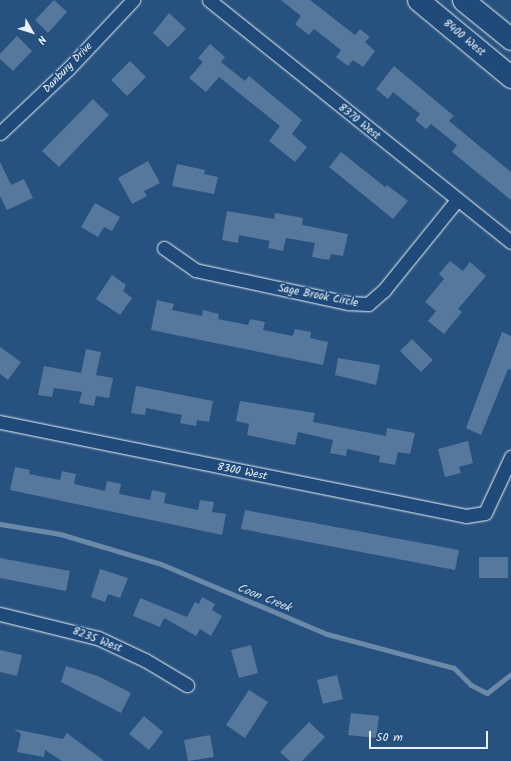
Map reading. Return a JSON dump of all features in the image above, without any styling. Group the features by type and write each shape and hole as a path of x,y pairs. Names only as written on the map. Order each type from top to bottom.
{"main road":[{"name":"8400 West","path":"418,0 511,77"},
{"path":"463,0 511,39"}],"street":[{"name":"Danbury Drive","path":"0,134 68,69 134,0"},
{"name":"8370 West","path":"209,0 456,201 511,242"},
{"name":"Sage Brook Circle","path":"164,248 195,270 348,304 368,304 384,290 456,201"},
{"name":"8300 West","path":"0,422 471,516 485,513 511,457"},
{"name":"8235 West","path":"0,614 98,638 145,660 187,685"}],"building":[{"path":"54,0 67,12 48,33 35,20"},
{"path":"281,0 310,0 355,35 360,29 370,37 365,42 375,51 363,67 353,60 348,66 336,57 341,50 314,29 309,35 295,24 301,16"},
{"path":"169,13 186,29 168,47 153,33"},
{"path":"17,36 32,51 13,71 0,59 0,54"},
{"path":"210,44 225,57 221,62 245,81 249,76 302,120 292,134 307,147 295,162 269,141 280,126 219,77 206,92 189,78 203,62 198,58"},
{"path":"130,61 146,77 127,96 111,80"},
{"path":"394,66 454,116 449,121 511,172 511,200 452,152 457,145 431,124 426,129 415,120 420,114 393,92 388,99 376,89"},
{"path":"93,99 109,115 59,167 42,151"},
{"path":"341,152 385,187 387,185 408,201 393,219 329,167"},
{"path":"148,161 160,183 144,191 147,196 132,204 118,178"},
{"path":"0,162 11,185 24,179 33,198 7,210 0,196"},
{"path":"177,164 205,170 204,174 218,177 214,194 172,186"},
{"path":"95,203 120,217 112,231 104,227 98,237 81,227"},
{"path":"227,211 274,219 275,213 303,218 302,225 348,234 343,256 331,254 329,260 312,257 315,243 286,238 283,251 268,248 270,241 239,235 238,243 222,240"},
{"path":"450,261 463,271 470,262 486,276 458,309 462,312 444,334 428,321 436,311 425,302 444,279 439,274"},
{"path":"112,275 126,285 123,291 132,298 120,315 96,299"},
{"path":"157,300 174,304 172,310 202,316 203,310 219,314 218,319 248,325 250,319 265,322 263,330 293,336 295,329 311,332 310,338 328,342 323,365 151,330"},
{"path":"502,332 511,336 511,370 508,369 481,435 466,428"},
{"path":"412,339 433,360 421,372 400,351"},
{"path":"0,347 21,362 8,380 0,374"},
{"path":"86,349 101,352 96,375 113,378 109,398 96,396 94,406 79,403 82,392 54,388 52,397 38,395 44,366 81,373"},
{"path":"338,358 380,365 376,385 335,375"},
{"path":"136,386 213,401 209,422 197,420 196,426 180,423 182,415 146,408 145,415 131,413"},
{"path":"240,401 315,413 313,422 386,436 387,428 415,433 410,454 398,452 395,465 379,462 380,456 347,449 346,456 330,453 333,440 298,432 295,445 247,435 249,424 236,421"},
{"path":"468,441 473,463 459,467 461,473 445,477 438,449"},
{"path":"15,467 30,470 29,474 60,480 62,471 76,474 74,484 105,491 107,481 121,484 119,494 150,500 152,490 166,493 164,503 198,510 200,500 214,502 212,512 226,514 222,535 10,490"},
{"path":"245,510 459,550 455,570 241,529"},
{"path":"479,557 508,557 508,578 479,578"},
{"path":"0,558 70,571 66,591 0,578"},
{"path":"100,569 128,578 120,598 108,594 105,602 91,597"},
{"path":"202,597 215,604 212,610 222,616 211,636 200,629 196,636 164,618 160,627 133,616 140,598 187,617 195,602 199,604"},
{"path":"251,645 258,673 239,678 231,650"},
{"path":"0,650 22,655 17,676 0,672"},
{"path":"66,666 98,676 131,693 121,713 61,682"},
{"path":"337,675 343,699 323,704 317,680"},
{"path":"249,690 268,702 245,738 226,725"},
{"path":"351,713 379,716 376,738 348,735"},
{"path":"144,716 163,732 149,750 129,734"},
{"path":"309,722 325,737 302,761 290,761 280,752"},
{"path":"14,729 63,739 67,733 104,761 62,761 45,750 44,757 17,752 21,734"},
{"path":"210,735 214,757 188,761 184,740"}],"waterway":[{"name":"Coon Creek","path":"0,524 60,534 161,564 327,634 454,668 471,685 487,693 511,674"}]}
